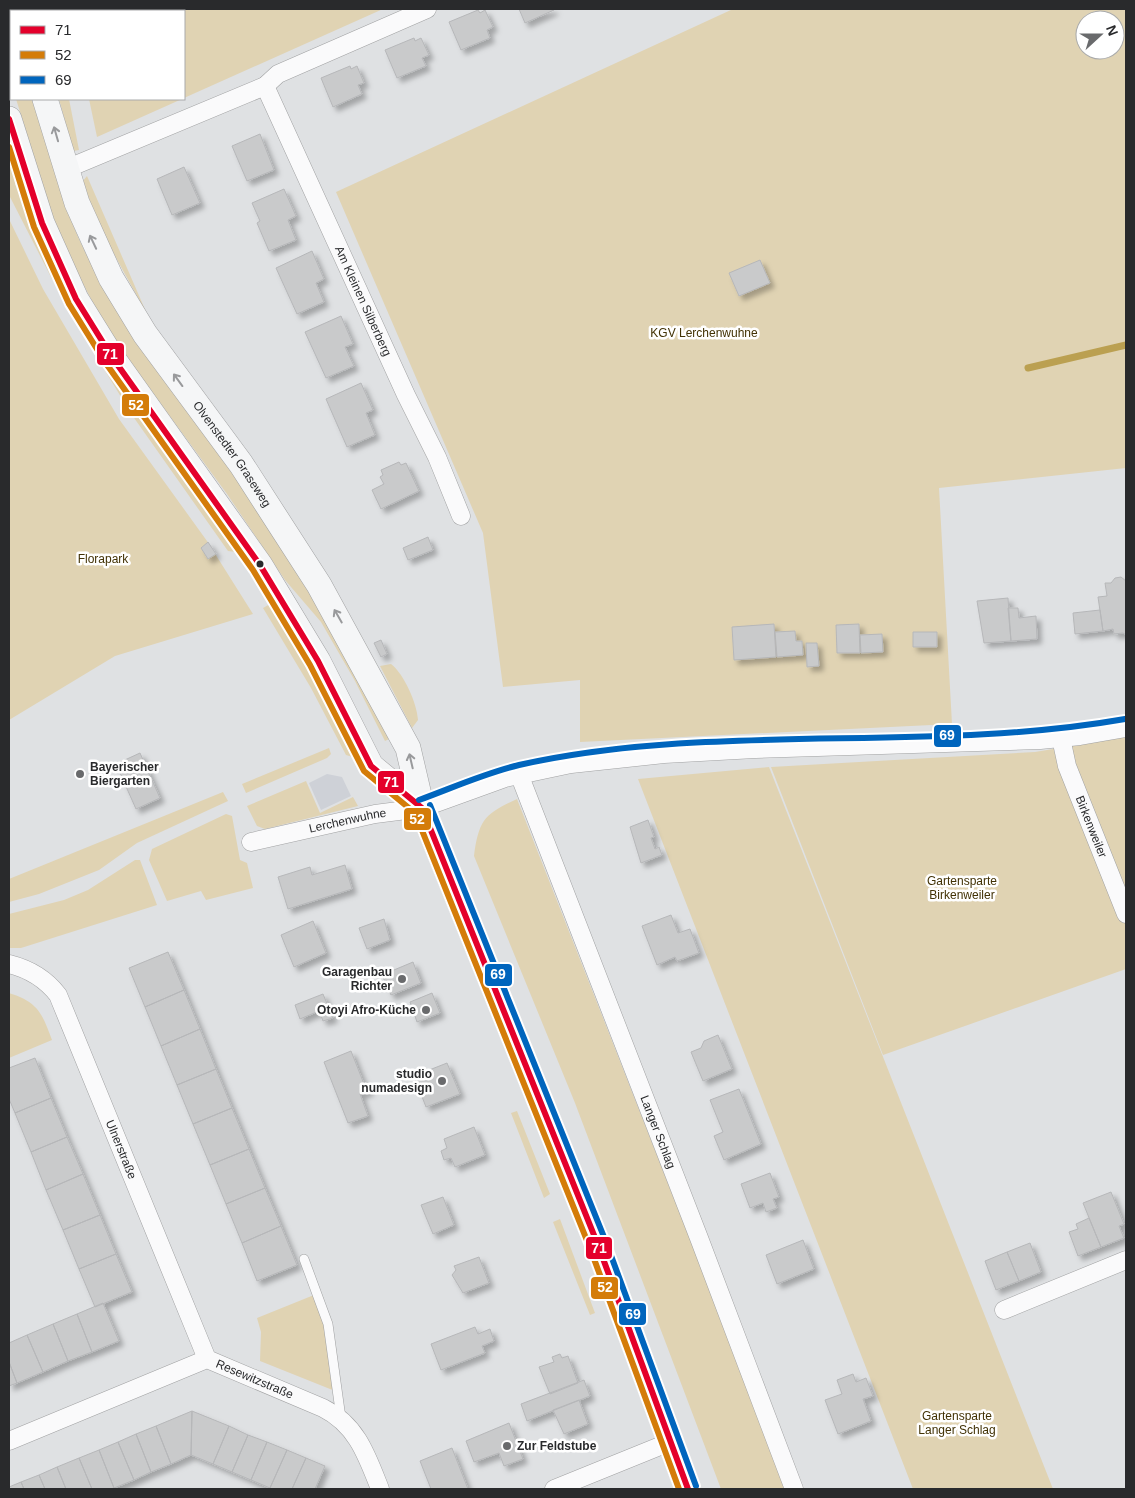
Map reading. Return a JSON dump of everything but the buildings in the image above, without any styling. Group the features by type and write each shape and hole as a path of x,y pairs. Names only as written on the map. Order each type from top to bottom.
{"main road":[{"name":"Olvenstedter Graseweg","path":"45,100 85,225 124,300 145,334 272,510 348,633 408,748 422,808 598,1245 688,1489"},
{"name":"Olvenstedter Graseweg","path":"9,119 42,223 76,299 112,357 260,564 314,654 371,766 422,808"}],"street":[{"path":"66,169 265,86 278,74 427,9"},
{"name":"Am Kleinen Silberberg","path":"265,86 406,395 437,457 462,516"},
{"name":"Lerchenwuhne","path":"251,842 375,814 422,808 519,774 571,764 664,754 1061,738 1126,728"},
{"name":"Birkenweiler","path":"1061,738 1067,766 1126,914"},
{"name":"Langer Schlag","path":"519,774 794,1489"},
{"name":"Ulnerstraße","path":"9,964 34,973 46,981 58,994 207,1360"},
{"path":"1004,1310 1126,1260"},
{"name":"Resewitzstraße","path":"9,1440 207,1360 323,1408 341,1418 352,1430 363,1447 380,1489"},
{"path":"554,1489 670,1442"}],"lane":[{"path":"304,1259 328,1324 341,1418"}],"shaded area":[{"path":"327,774 342,777 351,796 321,810 309,783"}],"green space":[{"path":"383,9 185,98 185,10 113,10"},
{"name":"KGV Lerchenwuhne","path":"733,9 1126,9 1126,468 939,488 952,724 580,742 580,680 503,687 483,533 336,192"},
{"path":"16,100 32,100 62,196 78,237 100,283 137,344 221,456 299,573 391,738 385,741 355,681 321,622 285,580 227,494 136,370 99,314 71,261 52,214"},
{"path":"59,100 69,100 79,150 73,151"},
{"path":"89,100 180,100 97,137"},
{"path":"9,153 17,179 15,185 18,186 52,279 9,195"},
{"path":"87,176 147,314 104,236 82,182"},
{"name":"Florapark","path":"9,219 43,289 119,419 207,541 253,614 115,656 9,720"},
{"path":"96,356 201,500 201,505 208,510 236,552 228,551 132,415"},
{"path":"270,604 297,647 356,758 346,755 311,688 263,608"},
{"path":"391,664 401,675 415,705 418,720 412,728 380,666"},
{"name":"Gartensparte Birkenweiler","path":"1126,737 1126,969 883,1055 771,767 1035,752"},
{"path":"329,748 331,754 327,758 246,793 242,784"},
{"name":"Gartensparte Langer Schlag","path":"769,767 1053,1489 913,1489 638,779"},
{"path":"306,781 320,813 353,797 358,806 265,829 257,826 247,806"},
{"path":"223,792 228,801 137,843 99,870 39,894 9,902 9,879"},
{"path":"517,799 788,1489 721,1489 575,1103 474,856 478,834 485,819 497,809"},
{"path":"226,814 232,816 240,860 247,863 253,888 206,900 201,891 167,901 149,860 152,849"},
{"path":"135,860 140,860 157,905 21,948 9,948 9,914 64,900 88,890"},
{"path":"9,993 27,1000 38,1010 52,1040 9,1058"},
{"path":"517,1111 550,1194 544,1198 511,1113"},
{"path":"560,1219 595,1313 590,1315 553,1222"},
{"path":"314,1295 325,1329 335,1391 260,1361 261,1332 257,1318"}],"waterway":[{"path":"1028,368 1126,345"}],"transit line":[{"name":"71","path":"9,119 42,223 76,299 112,357 260,565 318,661 371,766 422,808 598,1245 688,1489"},
{"name":"52","path":"9,147 34,227 69,304 105,362 253,570 310,665 364,771 415,813 590,1248 679,1489"},
{"name":"69","path":"419,800 506,768 593,752 669,744 745,740 974,735 1050,729 1125,719"},
{"name":"69","path":"430,805 606,1242 696,1486"}],"place":[{"name":"Bayerischer Biergarten","path":"80,774"},
{"name":"Garagenbau Richter","path":"402,979"},
{"name":"Otoyi Afro-Küche","path":"426,1010"},
{"name":"studio numadesign","path":"442,1081"},
{"name":"Zur Feldstube","path":"507,1446"}]}
